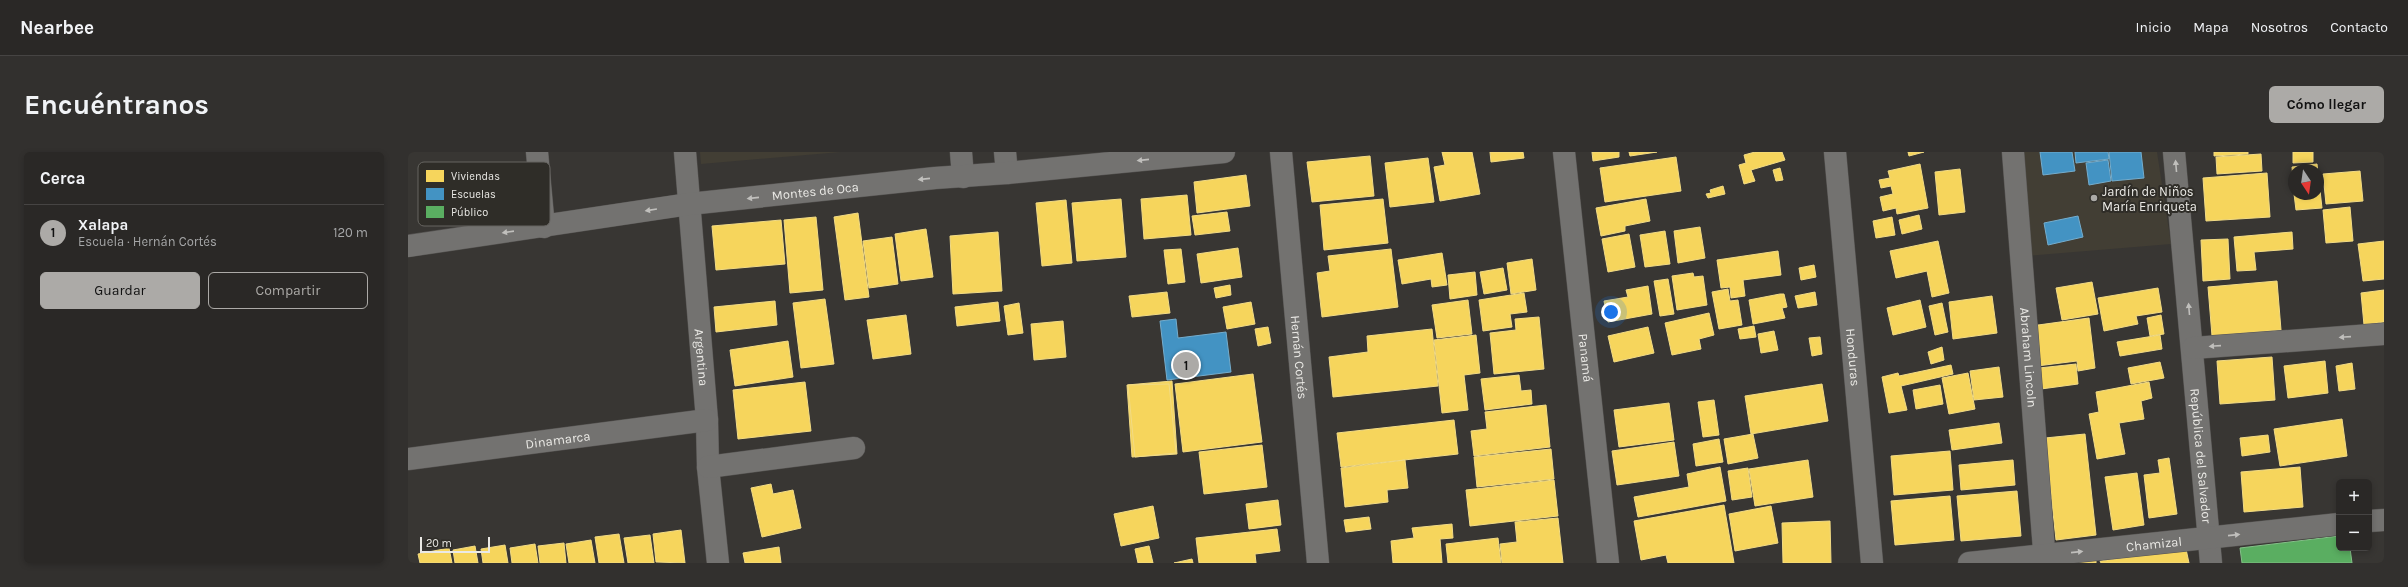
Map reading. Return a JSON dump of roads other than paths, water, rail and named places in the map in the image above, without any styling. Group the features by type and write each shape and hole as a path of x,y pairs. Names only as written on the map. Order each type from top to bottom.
{"street":[{"path":"537,152 538,162"},
{"name":"Argentina","path":"685,152 707,420 708,468 718,563"},
{"path":"961,152 963,177"},
{"path":"1005,152 1007,174"},
{"name":"Montes de Oca","path":"408,246 544,227 689,204 1224,152"},
{"name":"Hernán Cortés","path":"1281,152 1318,563"},
{"name":"Panamá","path":"1564,152 1608,563"},
{"name":"Honduras","path":"1835,152 1872,563"},
{"name":"Abraham Lincoln","path":"2013,152 2045,559"},
{"name":"República del Salvador","path":"2174,152 2193,348 2211,563"},
{"path":"2193,348 2384,334"},
{"name":"Dinamarca","path":"408,459 707,420"},
{"path":"708,468 854,448"},
{"path":"2372,521 2384,520"},
{"name":"Chamizal","path":"1969,563 2045,559 2209,538 2336,524"}],"place":[{"name":"Jardín de Niños María Enriqueta","path":"2094,198"},
{"name":"Xalapa","path":"1186,365"}]}
